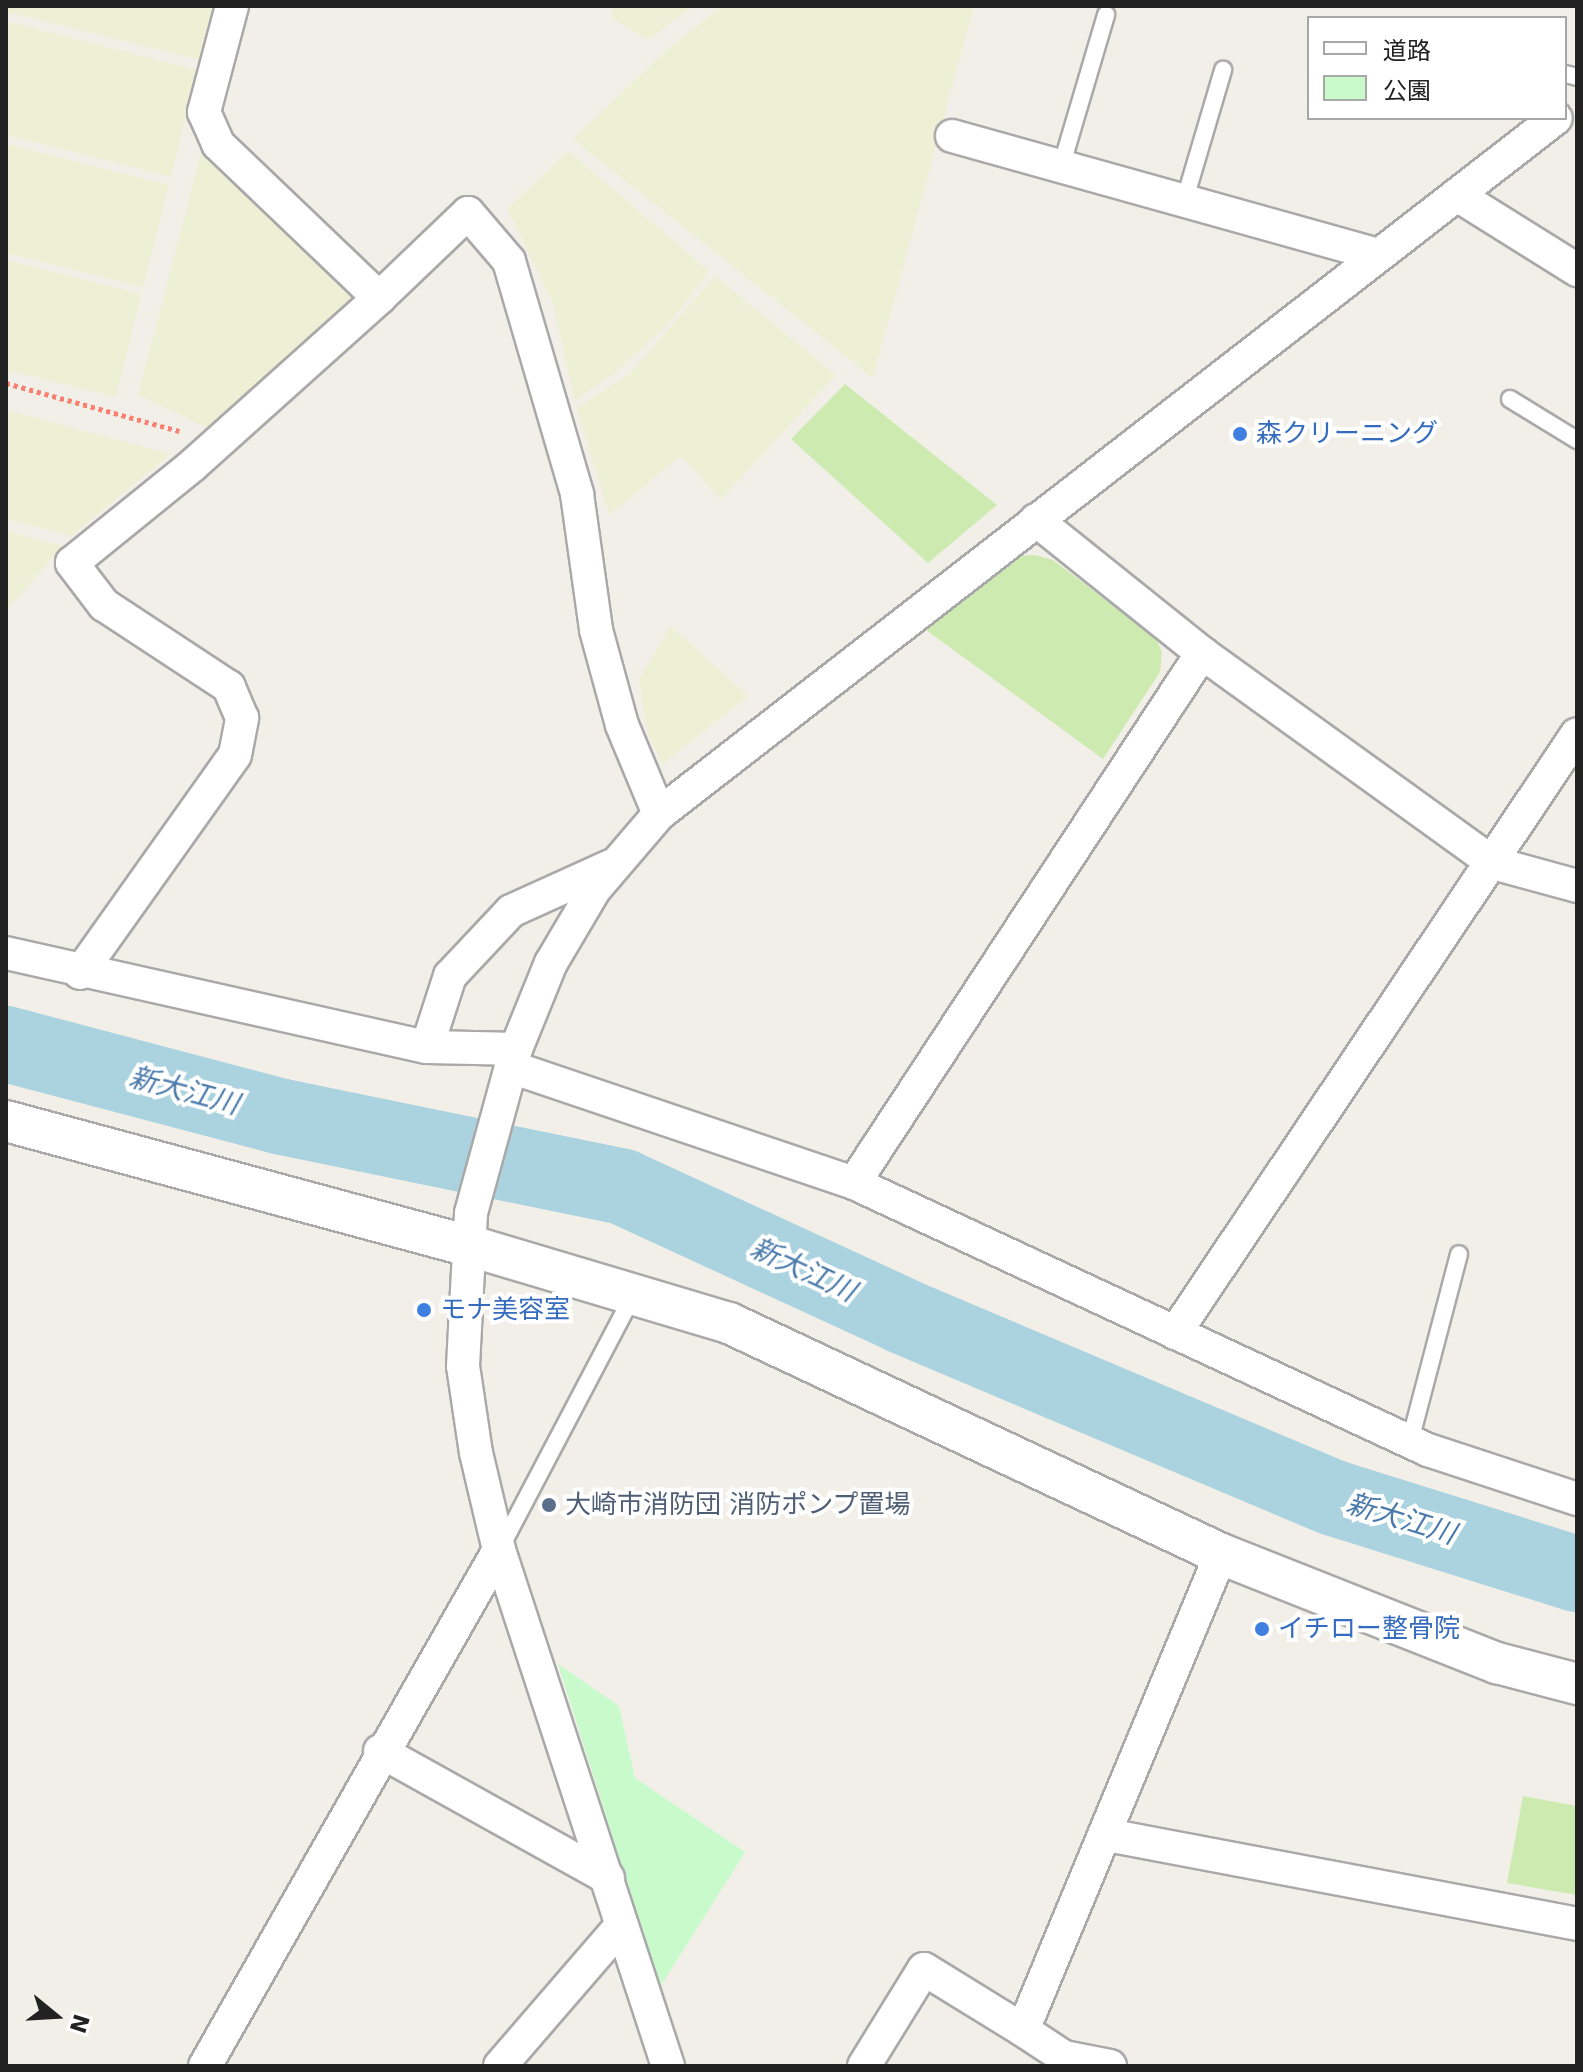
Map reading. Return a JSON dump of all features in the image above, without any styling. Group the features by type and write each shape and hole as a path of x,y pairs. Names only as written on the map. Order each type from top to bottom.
{"street":[{"path":"232,6 204,112 218,144 379,298"},
{"path":"668,2066 499,1550 476,1453 463,1366 469,1229 514,1058 551,963 594,890 659,814 1553,120"},
{"path":"952,136 1378,255"},
{"path":"1457,195 1577,270"},
{"path":"80,973 235,755 242,718 229,687 104,605 72,563 193,465 379,298 468,213 509,261 577,494 596,630 622,725 659,814"},
{"path":"1036,520 1202,653 1493,863 1577,886"},
{"path":"854,1183 1202,653"},
{"path":"1175,1333 1577,734"},
{"path":"427,1047 450,976 511,911 618,862"},
{"path":"6,953 80,973 427,1047 514,1058 854,1183 1410,1441 1577,1499"},
{"path":"6,1121 469,1229 634,1294 729,1323 1221,1554 1497,1663 1577,1684"},
{"path":"205,2066 380,1751 499,1550"},
{"path":"1023,2030 1107,1835 1221,1554"},
{"path":"380,1751 608,1878"},
{"path":"1107,1835 1577,1924"},
{"path":"500,2066 620,1927"},
{"path":"864,2066 924,1969 1064,2057 1110,2066"}],"lane":[{"path":"1061,167 1106,15"},
{"path":"1184,202 1223,70"},
{"path":"1510,399 1577,440"},
{"path":"1410,1441 1459,1254"},
{"path":"499,1550 634,1294"}],"path":[{"path":"6,383 171,425 181,434 193,465"}],"green space":[{"path":"6,6 213,6 199,60 6,12"},
{"path":"614,6 693,6 648,40 611,17"},
{"path":"722,6 974,6 873,378 573,139 662,54"},
{"path":"6,21 197,70 171,177 6,135"},
{"path":"6,144 169,185 143,287 6,253"},
{"path":"202,150 361,301 212,430 138,395"},
{"path":"569,151 709,271 672,320 621,368 575,401 552,301 507,209"},
{"path":"6,260 141,294 116,397 6,370"},
{"path":"715,276 836,375 721,499 681,456 609,515 577,408 629,374"},
{"path":"845,384 997,505 928,563 791,439"},
{"path":"6,410 171,454 71,536 6,519"},
{"path":"6,531 63,546 6,611"},
{"path":"1035,555 1053,560 1155,637 1162,652 1160,672 1103,759 926,630 1017,556"},
{"path":"671,626 748,696 662,765 647,732 639,679"},
{"path":"558,1664 619,1706 635,1778 745,1852 660,1987"},
{"path":"1523,1796 1577,1806 1577,1895 1507,1883"}],"waterway":[{"name":"新大江川","path":"6,1044 283,1117 623,1187 905,1317 1334,1498 1577,1574"}],"place":[{"name":"森クリーニング","path":"1240,434"},
{"name":"モナ美容室","path":"424,1310"},
{"name":"大崎市消防団 消防ポンプ置場","path":"549,1505"},
{"name":"イチロー整骨院","path":"1262,1629"}]}
